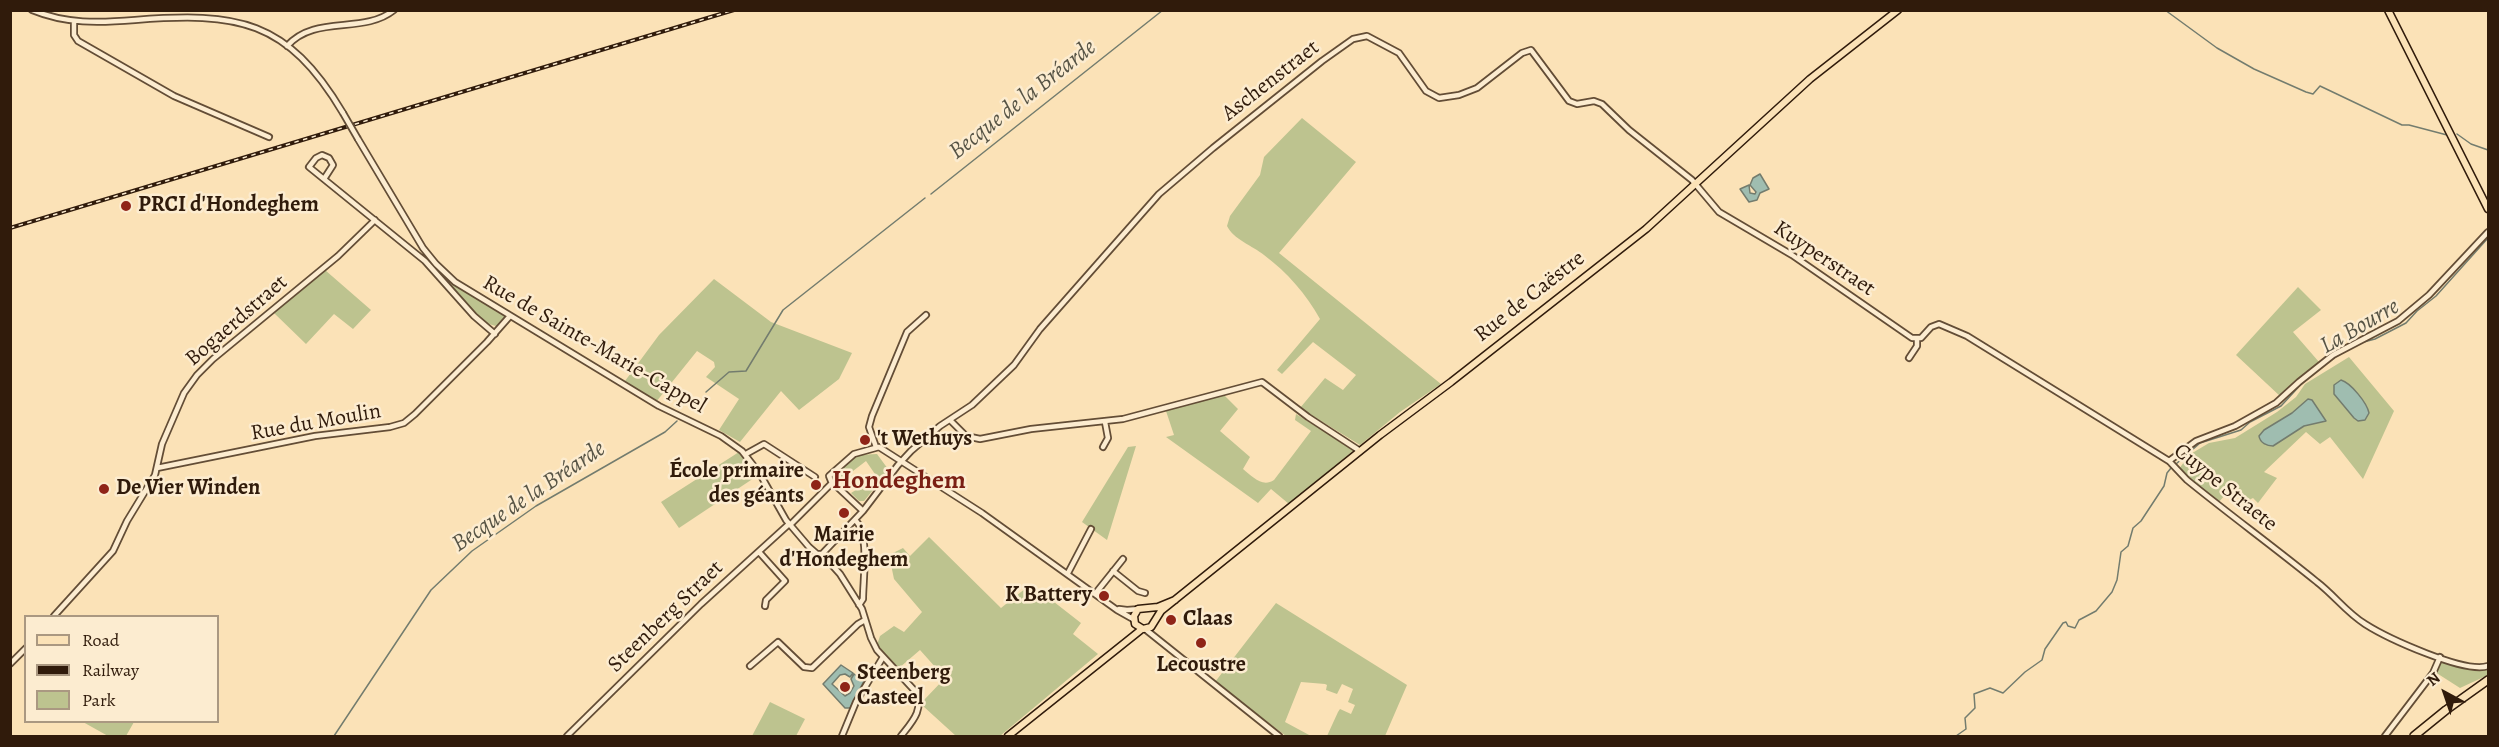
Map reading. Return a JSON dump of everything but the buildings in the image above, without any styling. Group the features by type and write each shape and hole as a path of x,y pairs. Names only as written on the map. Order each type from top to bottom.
{"highway":[{"path":"2414,736 2488,680"}],"main road":[{"name":"Rue de Caëstre","path":"1155,618 1360,451 1634,238 1810,79 1898,10"},
{"path":"2388,10 2488,209"},
{"name":"Rue de Caëstre","path":"1148,608 1162,606 1175,600"},
{"path":"1008,736 1126,640 1146,628 1155,618 1153,612 1148,608 1140,609 1135,613 1132,632 1126,640"},
{"path":"1134,621 1146,628"},
{"path":"1002,736 1025,717 1046,705"}],"street":[{"name":"Rue de Sainte-Marie-Cappel","path":"32,10 74,22 212,17 251,27 287,46 318,75 343,112 432,260 463,287 663,409 725,438 746,454 790,524 812,549 822,554 840,574 859,605 872,641 883,657 914,688 919,699 917,715 901,736"},
{"path":"287,46 297,36 311,30 375,21 394,10"},
{"path":"74,22 75,38 89,47 174,96 269,137"},
{"name":"Aschenstraet","path":"855,520 918,445 972,405 1014,365 1042,326 1159,194 1213,147 1260,112 1296,81 1334,52 1360,36 1372,37 1399,53 1426,91 1439,98 1460,95 1477,88 1522,52 1531,50 1567,100 1577,104 1594,101 1602,104 1632,133 1695,183"},
{"path":"321,155 328,157 332,164 332,169 324,179 309,167 321,155"},
{"name":"Rue de Sainte-Marie-Cappel","path":"324,179 425,261 474,316 495,334"},
{"name":"Kuyperstraet","path":"1695,183 1722,214 1789,253 1917,339"},
{"name":"Bogaerdstraet","path":"55,615 110,556 157,468 162,444 179,404 196,375 213,358 343,252 375,220"},
{"path":"2169,461 2196,441 2235,426 2276,404 2298,382 2333,355 2398,321 2429,295 2488,232"},
{"path":"926,315 907,333 872,416 868,428 876,447 882,448 902,463 977,509 1134,621"},
{"name":"Rue du Moulin","path":"157,468 315,436 399,425 415,414 510,316"},
{"name":"Cuype Straete","path":"1917,339 1932,326 1940,324 1966,336 2169,461 2187,480 2313,578 2361,622 2440,657 2476,668 2488,666"},
{"path":"1909,358 1917,346 1917,339"},
{"path":"950,420 962,433 976,440 1031,429 1105,422 1262,382 1308,417 1360,451"},
{"path":"1103,447 1108,439 1105,422"},
{"path":"746,454 765,444 815,477"},
{"name":"Steenberg Straet","path":"567,736 675,629 832,483 829,477 831,473 854,453 876,447"},
{"path":"832,483 863,511"},
{"path":"822,554 855,520 863,529 863,599 859,605"},
{"path":"1068,573 1090,529"},
{"path":"759,552 785,582 766,600 765,606"},
{"path":"1095,594 1123,559"},
{"path":"1113,572 1138,591 1145,593"},
{"path":"1112,606 1125,610 1140,609"},
{"path":"750,666 778,642 804,667 810,668 858,624 866,620"},
{"path":"1146,628 1162,644 1279,736"},
{"path":"10,664 24,650"},
{"path":"842,736 856,702 883,657"},
{"path":"2385,736 2435,670 2440,657"}],"green space":[{"path":"1302,118 1356,162 1279,253 1441,384 1400,412 1360,445 1300,408 1325,378 1343,390 1356,375 1313,342 1282,374 1277,370 1320,319 1309,301 1289,277 1264,255 1234,235 1227,226 1230,216 1260,175 1264,157"},
{"path":"325,270 371,310 353,329 334,314 306,344 274,313"},
{"path":"714,279 771,322 852,353 839,379 799,410 781,391 740,442 719,430 739,399 706,377 715,367 714,362 697,351 656,402 625,381 659,335"},
{"path":"449,280 506,317 501,326 494,326 478,317 446,283"},
{"path":"2298,287 2321,310 2293,332 2319,362 2281,397 2236,355"},
{"path":"2349,357 2394,411 2363,479 2330,437 2320,444 2306,432 2264,472 2277,478 2258,503 2253,498 2249,500 2232,487 2218,503 2179,469 2189,455 2209,443 2235,438 2277,412 2296,397 2305,384"},
{"path":"1223,394 1238,409 1220,431 1250,457 1243,469 1261,482 1274,480 1311,431 1295,420 1296,414 1354,450 1289,504 1271,489 1258,503 1166,437 1174,435 1165,408"},
{"path":"1136,446 1107,540 1082,522 1128,447"},
{"path":"739,452 757,476 679,528 661,502"},
{"path":"877,454 888,469 887,473 864,501 859,501 851,493 877,477 866,461 840,481 834,473 857,455"},
{"path":"929,537 1001,608 1031,584 1081,623 1073,634 1098,654 1000,736 956,736 923,706 924,700 945,678 920,650 899,668 877,645 880,636 894,626 904,632 922,612 894,579 889,555 903,548 910,556"},
{"path":"1276,603 1407,685 1385,736 1327,736 1340,709 1351,714 1355,705 1348,702 1353,689 1342,684 1337,694 1326,690 1327,685 1325,684 1301,682 1285,722 1311,736 1286,736 1215,682"},
{"path":"2443,660 2477,671 2488,669 2488,675 2460,688 2435,672"},
{"path":"770,702 805,719 796,736 752,736"},
{"path":"85,723 133,723 126,736 108,736"}],"shaded area":[{"path":"1760,174 1769,189 1760,193 1757,200 1749,202 1740,189 1749,185 1750,193 1755,194 1756,192 1750,185 1753,178"},
{"path":"2341,380 2354,389 2365,404 2369,413 2365,420 2358,421 2354,418 2334,394 2334,385"},
{"path":"2308,399 2312,400 2326,421 2304,426 2273,446 2262,442 2259,436 2264,430 2292,413"},
{"path":"841,665 853,673 850,677 845,674 840,675 832,684 845,696 854,686 851,679 854,674 864,681 850,708 845,708 823,684"}],"waterway":[{"name":"Becque de la Bréarde","path":"931,194 1163,10"},
{"name":"Becque de la Bréarde","path":"2165,10 2217,48 2254,69 2313,94 2320,86 2402,125 2447,135"},
{"name":"Becque de la Bréarde","path":"2457,134 2471,144 2488,150"},
{"name":"Becque de la Bréarde","path":"706,392 729,372 746,371 783,310 925,198"},
{"name":"La Bourre","path":"2309,377 2330,360 2360,343 2375,339 2406,323 2436,296 2488,238"},
{"name":"La Bourre","path":"2176,464 2200,443 2241,430 2250,422 2281,406 2305,380"},
{"name":"Becque de la Bréarde","path":"334,736 431,590 472,551 536,506 665,432 677,421"},
{"name":"La Bourre","path":"1956,736 1966,729 1965,718 1975,708 1974,694 1990,688 2003,693 2025,672 2042,660 2045,649 2063,623 2066,622 2068,626 2075,628 2079,620 2096,611 2112,592 2117,580 2121,552 2128,546 2133,528 2141,521 2164,486 2167,473 2171,468"}],"railway":[{"path":"10,228 734,10"}],"place":[{"name":"PRCI d'Hondeghem","path":"126,206"},
{"name":"'t Wethuys","path":"865,440"},
{"name":"École primaire des géants","path":"816,485"},
{"name":"De Vier Winden","path":"104,489"},
{"name":"Mairie d'Hondeghem","path":"844,513"},
{"name":"K Battery","path":"1104,596"},
{"name":"Claas","path":"1171,620"},
{"name":"Lecoustre","path":"1201,643"},
{"name":"Steenberg Casteel","path":"845,687"}],"district":[{"name":"Hondeghem","path":"899,482"}]}
